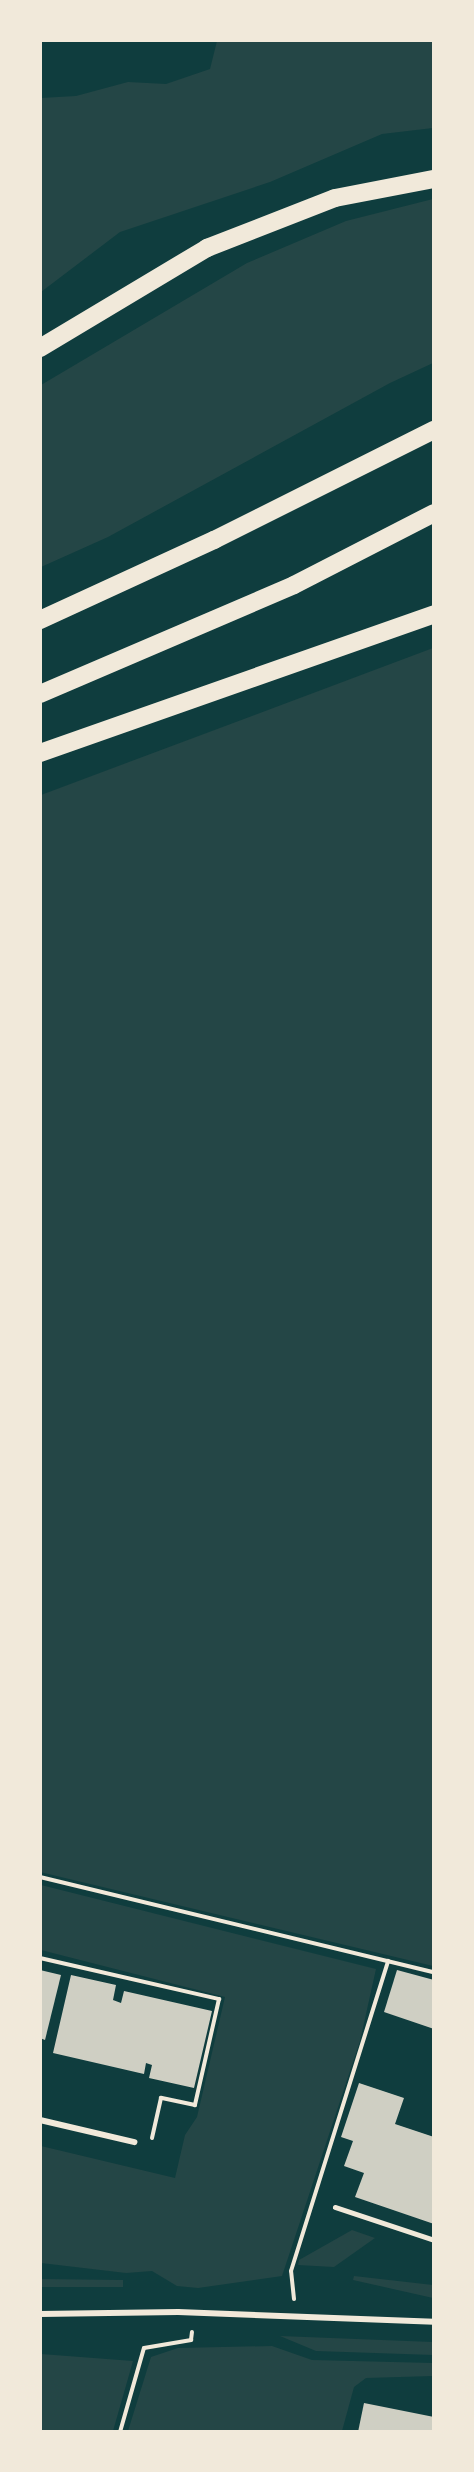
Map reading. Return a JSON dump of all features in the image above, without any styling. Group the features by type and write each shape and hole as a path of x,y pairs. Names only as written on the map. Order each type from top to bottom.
{"highway":[{"path":"40,348 207,248 335,198 434,179"},
{"path":"40,620 214,540 434,430"},
{"path":"40,694 294,585 434,513"},
{"path":"40,753 434,614"}],"street":[{"path":"40,2120 134,2142"},
{"path":"40,2314 194,2313 434,2322"}],"lane":[{"path":"334,2207 434,2240"}],"path":[{"path":"40,1877 434,1972"},
{"path":"40,1958 219,1999 195,2105 161,2098 151,2146 134,2142"},
{"path":"295,2316 291,2271 388,1961"},
{"path":"120,2432 144,2348 191,2340 194,2313"}],"shaded area":[{"path":"217,41 433,41 433,128 382,134 270,182 120,232 41,292 41,98 76,96 128,82 166,84 210,69"},
{"path":"433,199 433,363 390,383 108,537 41,567 41,385 247,263 346,221"},
{"path":"434,648 433,1966 40,1872 41,795"},
{"path":"41,1885 376,1969 360,2041 282,2276 198,2288 177,2286 152,2271 126,2273 41,2263 41,2146 175,2178 185,2135 197,2117 225,1997 41,1950"},
{"path":"352,2230 375,2238 334,2267 298,2265 299,2260"},
{"path":"354,2276 433,2285 433,2298 353,2280"},
{"path":"41,2279 123,2280 123,2287 41,2287"},
{"path":"280,2336 433,2342 433,2355 316,2351"},
{"path":"272,2346 312,2360 433,2363 433,2376 366,2378 354,2387 342,2431 128,2431 151,2357 178,2348"},
{"path":"41,2354 133,2361 113,2431 41,2431"}],"building":[{"path":"40,1970 61,1975 45,2040 40,2038"},
{"path":"397,1970 434,1980 434,2029 384,2012"},
{"path":"71,1975 116,1985 113,2000 121,2003 124,1991 212,2011 194,2088 149,2078 152,2065 146,2063 144,2074 53,2053"},
{"path":"359,2083 404,2098 395,2124 434,2137 434,2224 355,2197 364,2173 344,2166 353,2141 341,2137"},
{"path":"364,2403 434,2417 433,2432 358,2432"}]}
